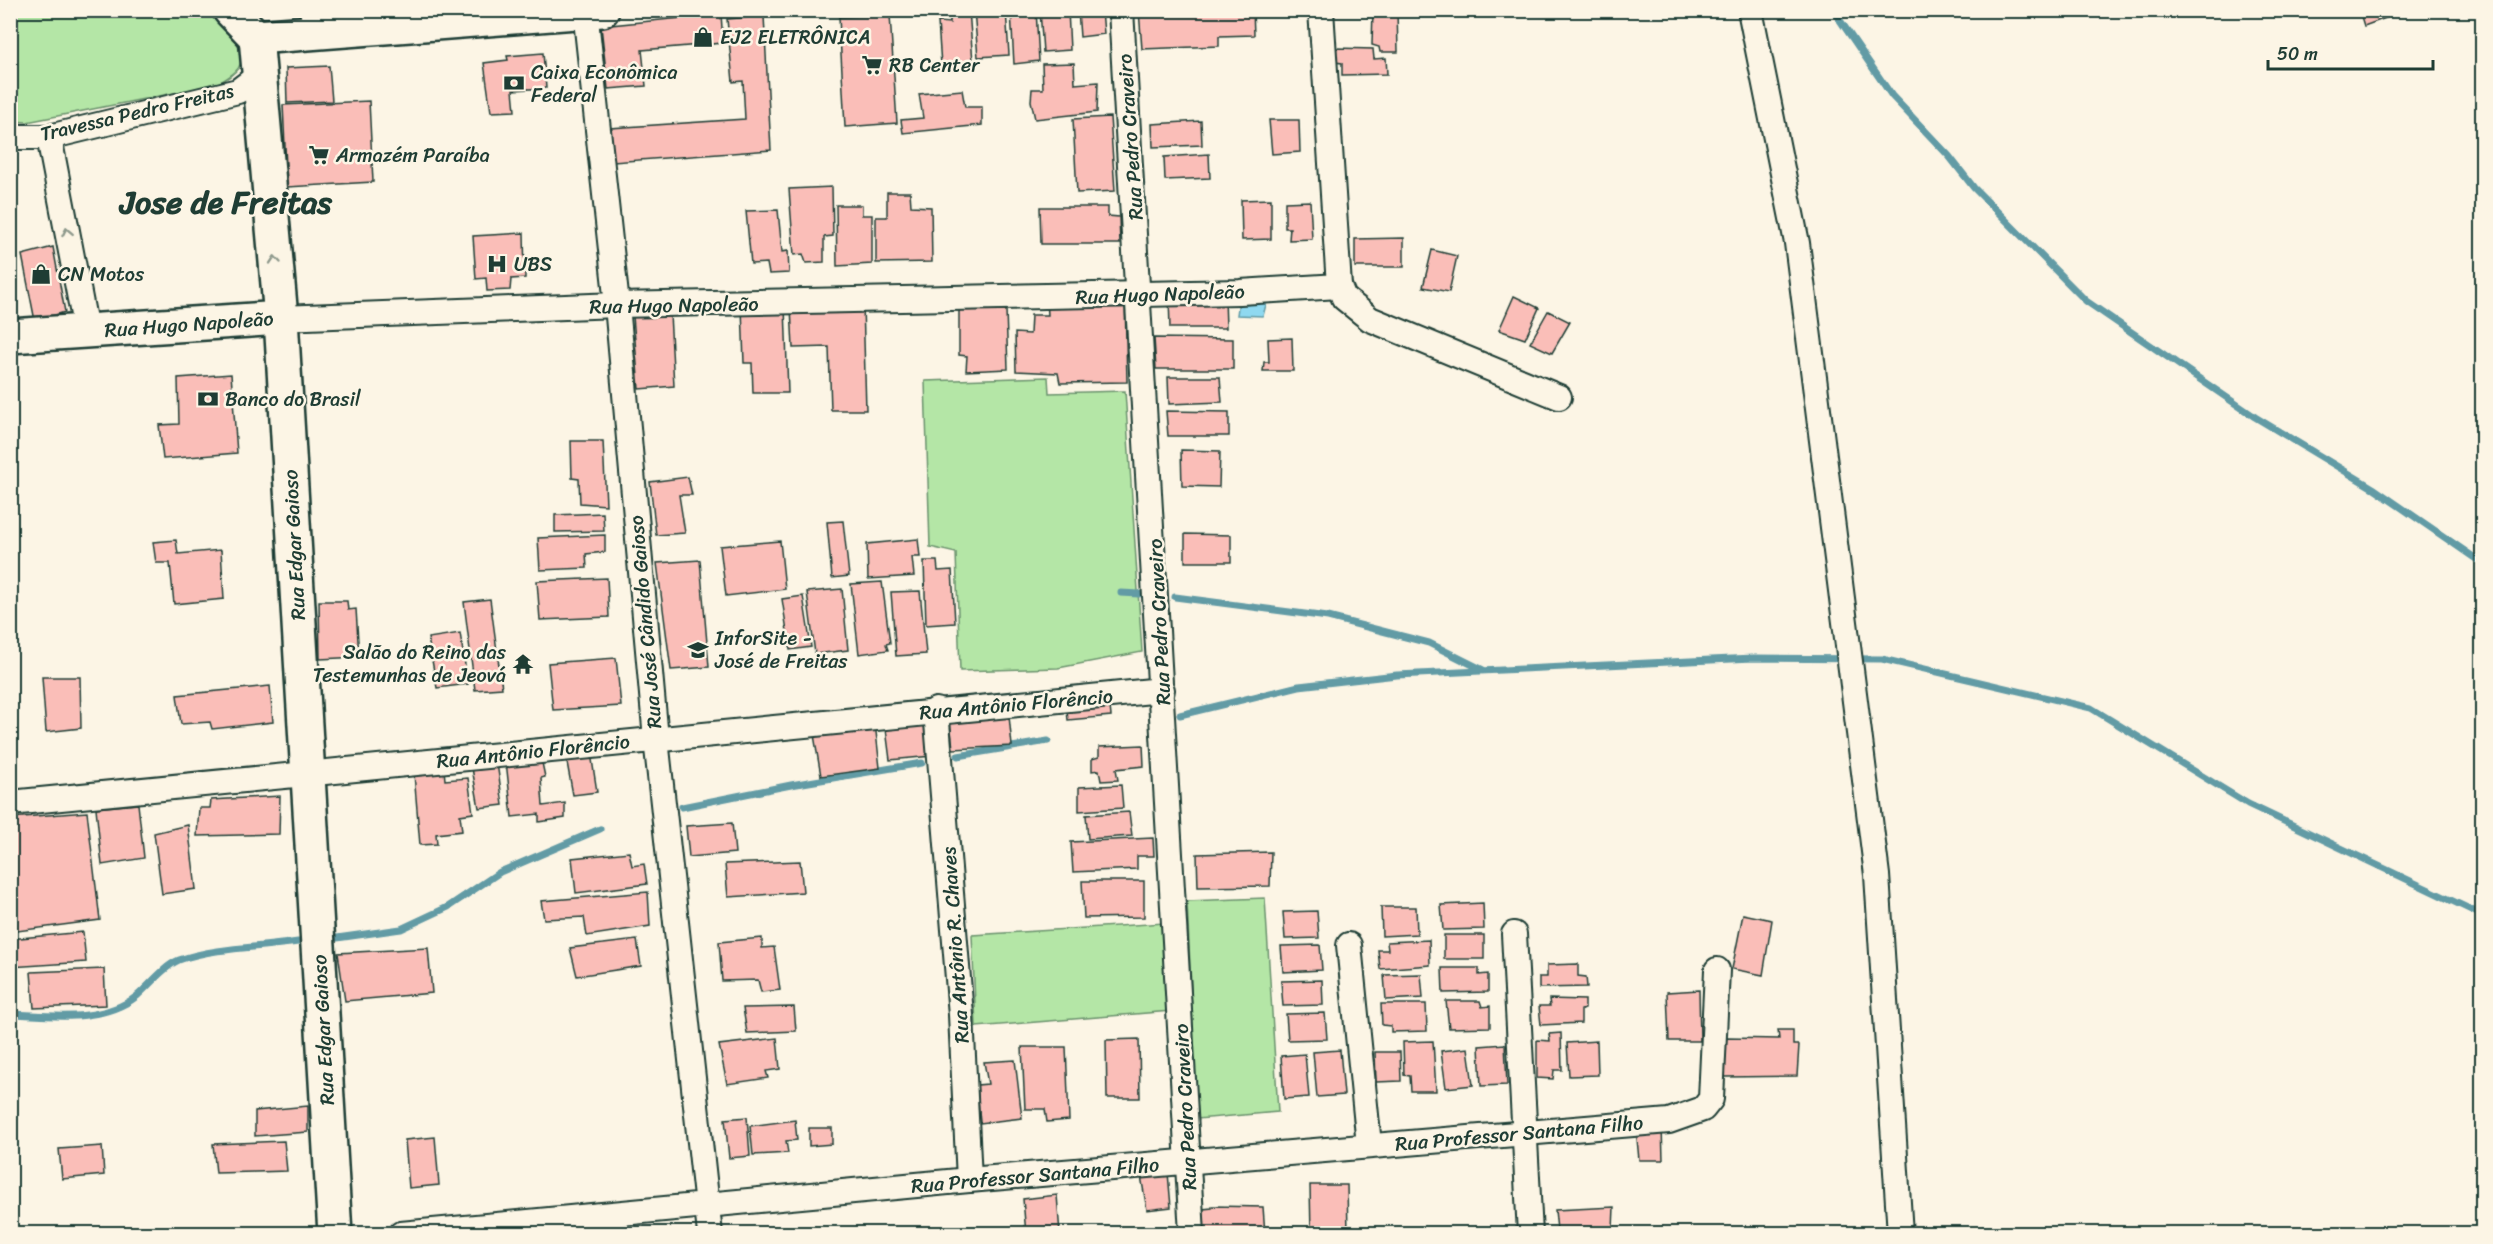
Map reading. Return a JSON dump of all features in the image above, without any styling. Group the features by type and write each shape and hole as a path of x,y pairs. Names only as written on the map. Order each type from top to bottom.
{"main road":[{"path":"245,20 318,22 591,11"},
{"name":"Rua Edgar Gaioso","path":"245,20 259,75 281,318 335,1233"},
{"name":"Rua Hugo Napoleão","path":"10,336 281,318"}],"street":[{"name":"Rua Pedro Craveiro","path":"1121,10 1140,295 1192,1233"},
{"path":"1321,10 1339,286 1344,298 1370,319 1560,397"},
{"path":"1750,10 1797,243 1877,875 1900,1233"},
{"name":"Rua José Cândido Gaioso","path":"591,11 656,739 710,1233"},
{"name":"Travessa Pedro Freitas","path":"10,137 49,136 238,91 259,75"},
{"path":"49,136 86,330"},
{"name":"Rua Hugo Napoleão","path":"281,318 617,305 1140,295 1339,286"},
{"name":"Rua Antônio Florêncio","path":"10,803 1162,690"},
{"name":"Rua Antônio R. Chaves","path":"936,711 961,1015 969,1180"},
{"path":"1514,934 1530,1233"},
{"path":"1349,945 1369,1145"},
{"name":"Rua Professor Santana Filho","path":"401,1233 969,1180 1669,1121 1703,1109 1711,1099 1717,969"}],"green space":[{"path":"10,11 208,11 242,39 241,62 235,72 215,85 27,122 11,121"},
{"path":"1048,377 1049,393 1125,391 1142,652 1058,668 960,671 956,553 930,547 925,381"},
{"path":"1265,898 1278,1112 1197,1119 1187,901"},
{"path":"1165,923 1171,1011 976,1027 972,935"}],"water":[{"path":"1240,292 1268,297 1263,316 1237,315"}],"building":[{"path":"950,10 969,10 973,62 941,65 938,22 950,23"},
{"path":"974,10 1006,10 1009,55 978,57"},
{"path":"1036,10 1039,61 1014,64 1011,11"},
{"path":"1040,10 1068,10 1070,50 1043,52"},
{"path":"1078,10 1102,10 1104,34 1080,37"},
{"path":"1139,10 1253,10 1254,35 1219,36 1219,46 1142,49"},
{"path":"1373,10 1397,10 1398,52 1380,52 1379,47 1372,45"},
{"path":"2359,10 2392,10 2394,15 2364,26"},
{"path":"721,14 723,43 642,50 646,86 608,89 601,26"},
{"path":"890,15 897,123 845,127 839,17"},
{"path":"764,16 771,150 613,162 610,128 745,119 743,81 733,82 727,19"},
{"path":"1335,48 1373,49 1374,59 1386,58 1387,74 1342,75 1342,63 1335,62"},
{"path":"543,53 546,88 513,90 515,111 491,112 484,63 508,60 507,56"},
{"path":"1074,63 1075,84 1098,82 1097,112 1035,119 1031,101 1032,89 1043,89 1042,64"},
{"path":"329,66 332,101 287,103 286,68"},
{"path":"962,90 965,107 982,107 982,125 903,133 901,120 923,118 919,94"},
{"path":"369,101 373,182 287,187 283,105"},
{"path":"1110,117 1115,191 1077,193 1073,119"},
{"path":"1269,120 1299,120 1300,152 1272,154"},
{"path":"1201,121 1202,145 1153,147 1152,124"},
{"path":"1209,154 1210,178 1165,180 1164,157"},
{"path":"832,187 833,236 824,237 824,262 806,263 803,254 794,255 789,189"},
{"path":"887,192 910,192 911,206 931,207 932,262 876,263 876,217 887,217"},
{"path":"1271,199 1271,239 1242,240 1241,200"},
{"path":"1310,201 1312,239 1289,240 1290,228 1285,228 1285,202"},
{"path":"836,205 862,205 862,215 872,215 872,264 837,266"},
{"path":"1040,207 1108,207 1108,216 1119,217 1120,244 1041,244"},
{"path":"778,210 782,252 788,251 789,273 769,274 767,263 751,264 746,211"},
{"path":"524,233 525,278 511,279 510,290 487,291 486,278 476,279 473,236"},
{"path":"1404,238 1404,267 1355,267 1355,239"},
{"path":"53,247 65,312 35,321 22,255"},
{"path":"1432,250 1457,256 1449,292 1423,287"},
{"path":"1514,296 1539,308 1525,339 1499,330"},
{"path":"1169,297 1225,298 1226,328 1170,328"},
{"path":"1047,300 1125,300 1127,382 1060,383 1058,373 1016,371 1015,333 1030,334 1031,315 1048,315"},
{"path":"863,305 866,410 831,410 829,347 793,348 791,307"},
{"path":"742,307 785,307 788,393 753,393 752,363 744,363"},
{"path":"959,310 1006,310 1008,369 966,371 967,356 959,355"},
{"path":"1548,311 1570,322 1552,353 1530,343"},
{"path":"670,314 674,386 639,389 633,316"},
{"path":"1154,338 1233,339 1233,369 1156,369"},
{"path":"1292,338 1293,371 1263,371 1264,362 1269,362 1268,339"},
{"path":"231,374 237,453 163,459 159,425 179,424 178,378"},
{"path":"1168,377 1220,377 1222,402 1169,404"},
{"path":"1166,411 1229,412 1229,436 1168,436"},
{"path":"571,441 603,441 606,505 580,503 579,479 572,478"},
{"path":"1181,450 1220,451 1219,487 1182,486"},
{"path":"688,477 692,495 679,495 685,533 656,535 650,482"},
{"path":"603,513 604,531 555,532 555,515"},
{"path":"843,521 849,576 832,578 827,522"},
{"path":"1185,534 1231,535 1231,562 1185,562"},
{"path":"605,535 605,552 586,554 587,568 540,570 538,538"},
{"path":"918,539 920,557 912,557 914,576 868,579 867,544"},
{"path":"176,540 178,554 221,550 224,599 174,604 170,563 156,563 153,542"},
{"path":"780,541 785,589 726,596 720,546"},
{"path":"700,560 709,667 671,670 657,563"},
{"path":"924,561 937,561 938,571 952,570 955,623 926,625"},
{"path":"607,578 609,617 540,620 537,581"},
{"path":"882,582 890,643 886,644 888,650 859,654 851,584"},
{"path":"842,589 848,650 815,654 807,592"},
{"path":"920,591 926,654 896,656 891,592"},
{"path":"803,596 811,647 790,650 782,599"},
{"path":"490,599 502,688 475,690 464,602"},
{"path":"319,601 347,601 348,610 356,609 359,657 320,659"},
{"path":"460,633 468,684 437,688 428,638"},
{"path":"616,658 621,706 553,710 548,663"},
{"path":"42,677 80,677 81,728 46,732"},
{"path":"270,686 273,722 212,729 210,722 181,724 177,695"},
{"path":"1109,698 1111,716 1068,720 1066,702"},
{"path":"1009,716 1012,746 953,749 950,720"},
{"path":"929,718 932,756 890,760 885,721"},
{"path":"875,723 880,768 821,776 813,729"},
{"path":"1143,745 1144,766 1116,769 1118,780 1101,781 1099,770 1092,771 1092,759 1099,757 1099,747"},
{"path":"591,753 597,792 573,795 566,757"},
{"path":"541,758 545,777 541,778 543,806 565,803 565,818 539,822 539,814 512,817 506,761"},
{"path":"497,763 503,805 479,808 472,768"},
{"path":"444,770 445,780 468,778 473,813 460,815 462,831 436,834 437,844 420,845 414,774"},
{"path":"1121,785 1123,808 1079,811 1079,787"},
{"path":"280,796 279,834 197,836 199,808 210,808 211,800"},
{"path":"138,804 144,858 102,865 96,808"},
{"path":"87,812 100,920 10,932 10,818"},
{"path":"1129,812 1132,836 1088,839 1086,815"},
{"path":"732,823 735,853 689,857 686,826"},
{"path":"188,825 196,889 162,894 154,833"},
{"path":"1153,838 1154,856 1137,856 1137,869 1073,872 1071,842"},
{"path":"629,852 632,866 644,864 647,884 576,893 572,858"},
{"path":"1271,852 1270,886 1198,887 1197,854"},
{"path":"800,861 803,892 728,897 725,864"},
{"path":"1082,881 1144,881 1144,917 1084,918"},
{"path":"648,892 650,926 587,936 584,917 544,919 541,901"},
{"path":"1483,903 1484,929 1443,930 1441,905"},
{"path":"1381,907 1416,907 1417,934 1382,936"},
{"path":"1317,911 1319,938 1285,939 1283,912"},
{"path":"1743,914 1772,920 1763,975 1732,969"},
{"path":"83,932 86,962 10,967 10,939"},
{"path":"1444,935 1484,935 1484,959 1444,959"},
{"path":"762,938 762,948 774,947 780,990 761,992 758,980 722,981 719,942"},
{"path":"637,940 641,966 577,976 570,948"},
{"path":"1429,940 1430,965 1380,969 1378,950 1388,950 1387,942"},
{"path":"1320,945 1322,970 1283,972 1281,946"},
{"path":"428,948 432,993 345,1001 338,953"},
{"path":"1578,964 1578,976 1586,977 1587,987 1539,988 1539,977 1547,977 1547,965"},
{"path":"1442,968 1479,968 1479,975 1488,974 1488,992 1443,993"},
{"path":"104,969 106,1005 34,1008 31,972"},
{"path":"1421,974 1423,998 1386,1000 1384,975"},
{"path":"1322,980 1323,1005 1283,1006 1281,981"},
{"path":"1699,990 1700,1041 1669,1041 1667,992"},
{"path":"1549,999 1585,1000 1585,1009 1581,1010 1581,1023 1541,1025 1539,1006 1550,1006"},
{"path":"1446,1001 1480,1001 1482,1007 1490,1006 1490,1027 1449,1028"},
{"path":"1381,1004 1426,1004 1427,1031 1391,1032 1391,1026 1382,1025"},
{"path":"794,1007 796,1031 747,1033 743,1008"},
{"path":"1325,1013 1327,1039 1288,1040 1286,1014"},
{"path":"1778,1030 1793,1030 1793,1045 1799,1045 1797,1076 1725,1077 1726,1038 1779,1039"},
{"path":"1561,1033 1562,1070 1554,1070 1553,1079 1537,1078 1537,1040 1550,1041 1549,1034"},
{"path":"777,1038 780,1069 766,1071 768,1078 727,1084 719,1045"},
{"path":"1139,1039 1140,1098 1107,1098 1106,1040"},
{"path":"1433,1041 1436,1091 1411,1091 1410,1076 1404,1075 1403,1042"},
{"path":"1597,1041 1598,1075 1569,1076 1567,1043"},
{"path":"1505,1044 1507,1085 1481,1086 1479,1046"},
{"path":"1022,1047 1066,1047 1069,1120 1047,1122 1045,1109 1025,1109"},
{"path":"1468,1048 1473,1085 1446,1088 1441,1051"},
{"path":"1340,1050 1344,1095 1317,1097 1313,1052"},
{"path":"1375,1052 1400,1052 1401,1081 1376,1082"},
{"path":"1305,1054 1309,1097 1284,1099 1281,1056"},
{"path":"1015,1060 1022,1118 980,1123 977,1085 988,1084 984,1062"},
{"path":"308,1106 308,1132 255,1136 255,1111"},
{"path":"747,1117 750,1156 729,1158 725,1119"},
{"path":"795,1120 797,1140 786,1141 788,1153 753,1155 750,1126"},
{"path":"1662,1127 1663,1160 1639,1160 1636,1128"},
{"path":"809,1128 832,1128 832,1144 809,1146"},
{"path":"435,1137 439,1185 409,1188 405,1140"},
{"path":"284,1141 287,1171 216,1173 213,1144"},
{"path":"102,1146 104,1175 62,1179 59,1149"},
{"path":"1168,1173 1171,1207 1147,1210 1141,1176"},
{"path":"1310,1185 1347,1185 1348,1234 1311,1234"},
{"path":"1057,1195 1060,1234 1026,1234 1023,1199"},
{"path":"1212,1206 1263,1207 1265,1234 1205,1234 1203,1209 1212,1208"},
{"path":"1614,1207 1613,1229 1557,1230 1555,1210"},
{"path":"609,1224 609,1234 582,1234 581,1228"},
{"path":"1539,1232 1598,1232 1598,1234 1539,1234"}],"waterway":[{"path":"1833,10 1892,96 1949,156 1974,188 2086,301 2255,417 2373,488 2482,563"},
{"path":"1121,593 1139,594"},
{"path":"1175,597 1328,617 1429,643 1483,670"},
{"path":"1180,715 1299,686 1397,675 1753,658 1882,659 2091,708 2248,804 2482,915"},
{"path":"958,756 1048,741"},
{"path":"682,807 791,785 922,763"},
{"path":"337,938 401,929 448,907 500,872 600,829"},
{"path":"12,1014 77,1016 109,1010 124,1005 137,996 163,971 179,960 223,950 298,942"}],"place":[{"name":"EJ2 ELETRÔNICA","path":"703,37"},
{"name":"RB Center","path":"872,65"},
{"name":"Caixa Econômica Federal","path":"514,83"},
{"name":"Armazém Paraíba","path":"319,155"},
{"name":"UBS","path":"497,264"},
{"name":"CN Motos","path":"41,274"},
{"name":"Banco do Brasil","path":"208,399"},
{"name":"InforSite - José de Freitas","path":"698,650"},
{"name":"Salão do Reino das Testemunhas de Jeová","path":"523,664"}],"district":[{"name":"Jose de Freitas","path":"226,202"}]}
